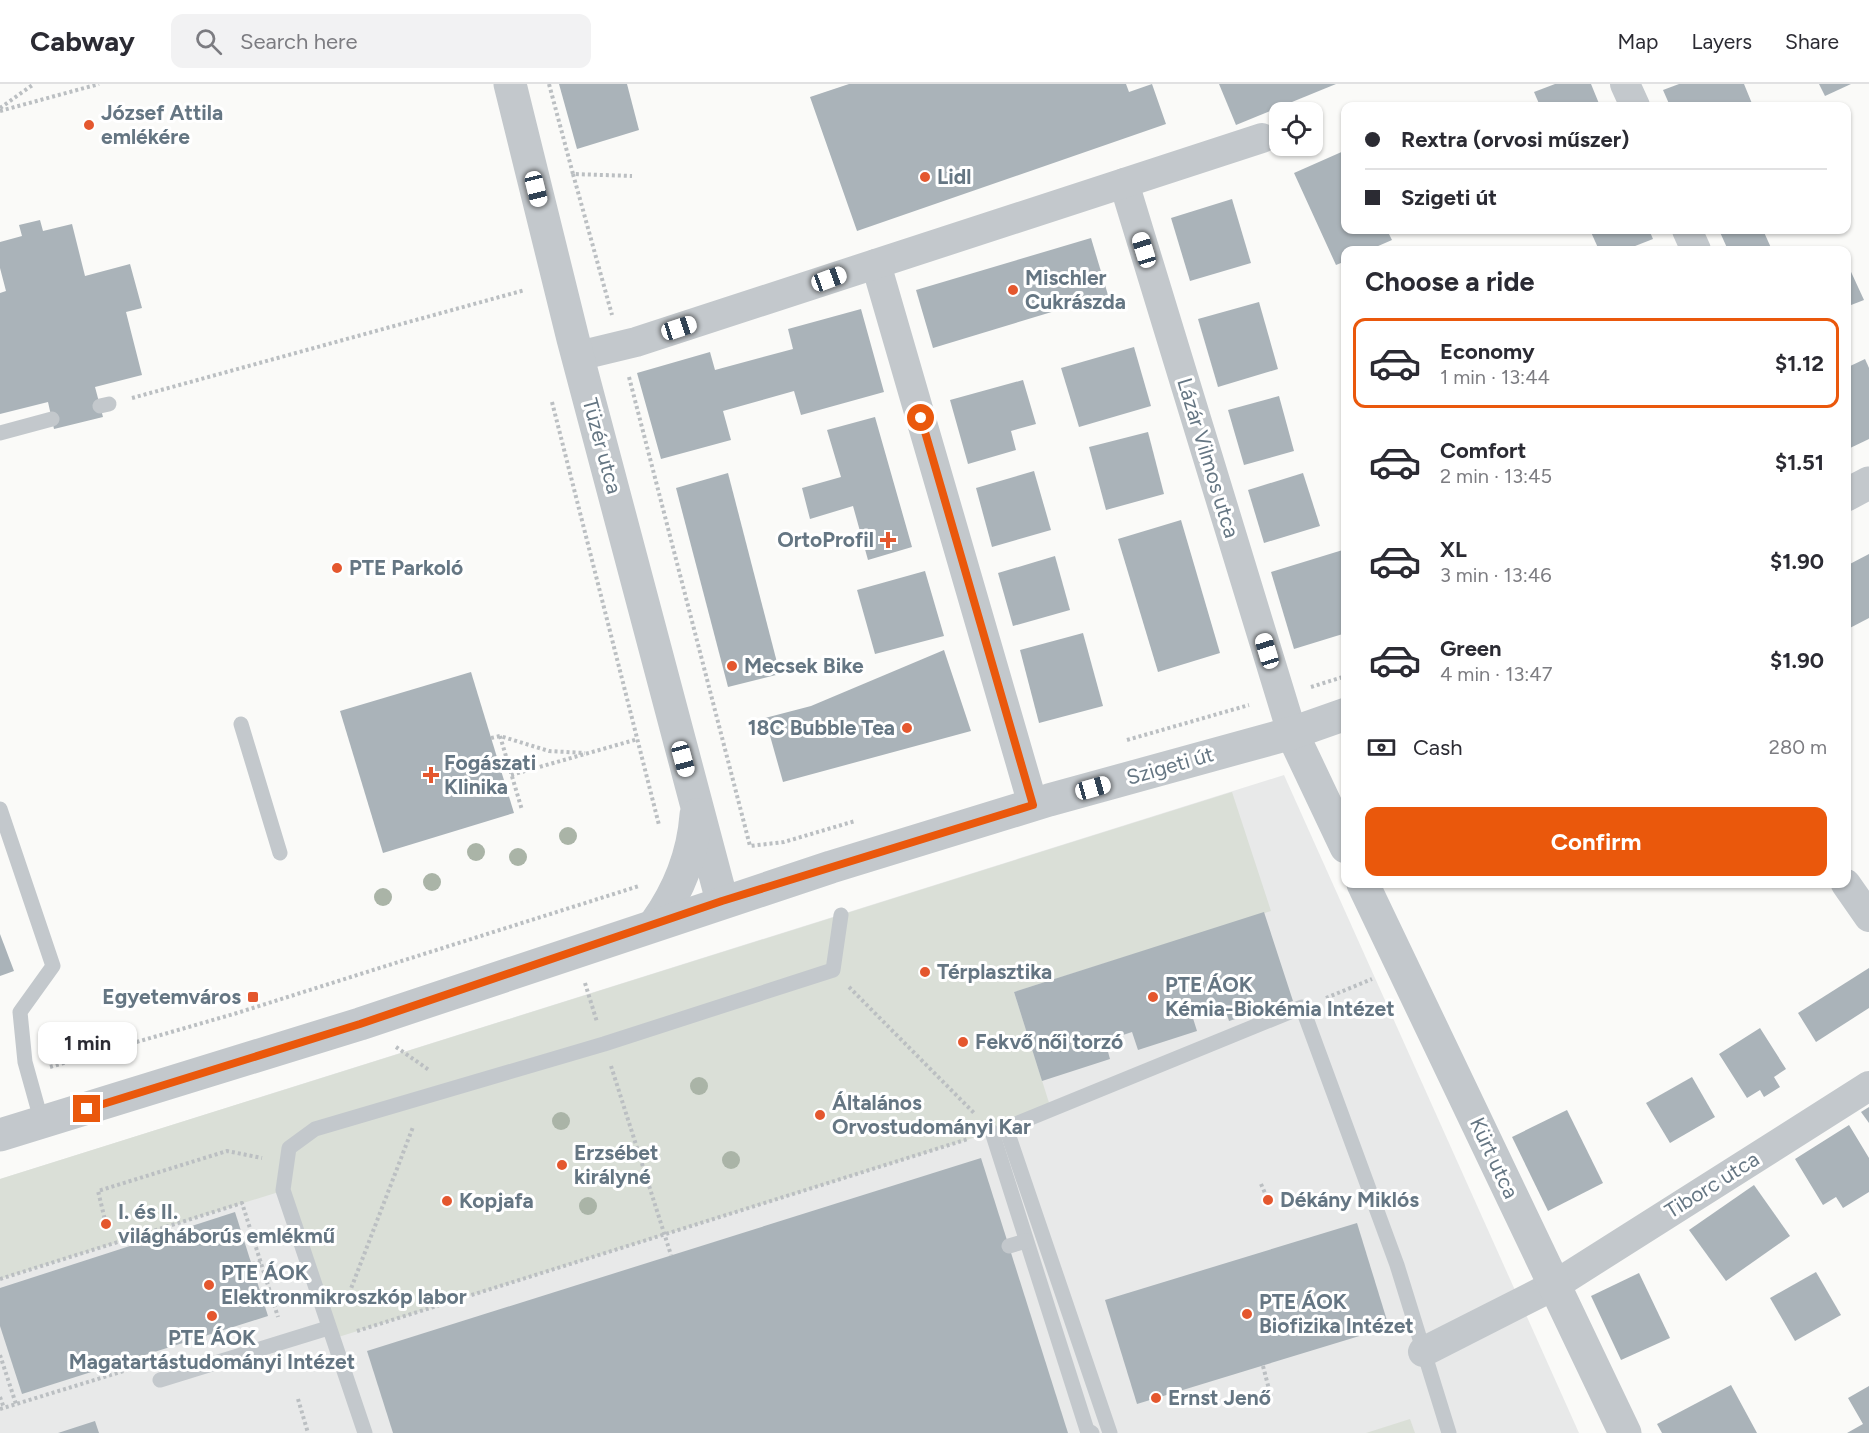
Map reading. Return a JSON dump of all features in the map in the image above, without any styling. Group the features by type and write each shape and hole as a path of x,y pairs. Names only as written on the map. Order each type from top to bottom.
{"street":[{"name":"Tüzér utca","path":"510,84 578,356 722,901"},
{"path":"1625,84 1633,102"},
{"path":"578,356 620,345 876,264 1262,138"},
{"name":"Lázár Vilmos utca","path":"1124,183 1292,733"},
{"path":"876,264 1033,805"},
{"path":"1851,492 1869,483"},
{"name":"Szigeti út","path":"0,1135 360,1024 722,901 1033,805 1292,733 1341,716"},
{"path":"1292,733 1341,836"},
{"name":"Tüzér utca","path":"655,924 675,895 689,853 696,807"},
{"name":"Kürt utca","path":"1365,888 1625,1433"},
{"path":"1849,888 1869,916"},
{"name":"Tiborc utca","path":"1423,1352 1555,1285 1869,1086"}],"lane":[{"path":"0,433 52,419"},
{"path":"241,724 280,853"},
{"path":"0,809 53,966 20,1012 28,1074 42,1123"},
{"path":"365,1433 283,1190 289,1148 315,1130 604,1044 833,970 841,915"},
{"path":"999,1130 1302,1007 1397,1265 1449,1433"},
{"path":"999,1130 1026,1241 1087,1430 1092,1433"},
{"path":"999,1130 1110,1433"},
{"path":"1009,1246 1026,1241"},
{"path":"160,1380 330,1334"}],"path":[{"path":"0,109 34,84"},
{"path":"0,109 99,84"},
{"path":"549,84 620,345 750,846 784,842 867,818"},
{"path":"573,174 632,176"},
{"path":"523,280 527,300"},
{"path":"105,405 525,290"},
{"path":"551,399 660,831"},
{"path":"1119,743 1341,678"},
{"path":"491,738 500,736 549,751 589,753"},
{"path":"500,736 522,810"},
{"path":"511,775 638,739"},
{"path":"28,1074 237,1013 645,885"},
{"path":"330,1334 999,1130 833,970"},
{"path":"1302,1007 1377,977"},
{"path":"583,979 671,1255"},
{"path":"360,1024 454,1088"},
{"path":"330,1334 424,1097"},
{"path":"106,1224 98,1191 227,1151 286,1163"},
{"path":"1261,1184 1268,1200"},
{"path":"0,1279 242,1203 280,1322"},
{"path":"252,1264 261,1262"},
{"path":"0,1355 16,1404"},
{"path":"0,1397 2,1409 148,1363"},
{"path":"1263,1366 1271,1397"},
{"path":"298,1399 308,1433"}],"shaded area":[{"name":"Általános Orvostudományi Kar","path":"1284,775 1579,1433 0,1433 0,1179"},
{"path":"1232,792 1271,911 1014,992 1051,1109 992,1132 332,1339 282,1191 0,1279 0,1179"},
{"path":"1410,1419 1415,1433 1366,1433"}],"building":[{"path":"559,84 627,84 639,130 577,149"},
{"name":"Lidl","path":"849,84 1126,84 1129,92 1152,84 1166,124 857,231 810,97"},
{"path":"1219,84 1336,84 1292,102 1269,102 1269,111 1236,125"},
{"path":"1555,84 1591,84 1598,102 1538,102 1534,92"},
{"path":"1679,84 1744,84 1751,102 1668,102 1663,90"},
{"path":"1819,84 1851,84 1825,96"},
{"path":"1341,152 1341,234 1389,234 1392,240 1378,246 1341,246 1341,263 1336,265 1294,173"},
{"path":"1232,199 1251,263 1190,281 1171,218"},
{"path":"40,220 43,231 72,224 85,276 130,264 142,308 126,312 142,375 95,387 103,417 54,429 48,402 0,414 0,293 6,291 0,268 0,242 22,236 19,225"},
{"path":"1592,234 1651,234 1653,239 1635,246 1597,246"},
{"path":"1721,234 1765,234 1770,246 1726,246"},
{"path":"1091,238 1108,295 933,348 916,290"},
{"path":"1851,272 1864,300 1851,305"},
{"path":"1259,302 1278,369 1218,387 1198,319"},
{"path":"861,309 884,392 801,415 794,391 723,411 731,440 661,459 637,373 710,352 715,370 793,349 788,329"},
{"path":"1134,347 1151,406 1079,427 1061,368"},
{"path":"1865,359 1869,368 1869,439 1851,448 1851,366"},
{"path":"1023,380 1036,424 1011,431 1016,450 968,464 950,400"},
{"path":"1279,396 1294,451 1244,465 1228,410"},
{"path":"875,417 912,547 868,560 853,506 810,519 802,488 841,477 827,430"},
{"path":"1148,432 1164,494 1106,510 1089,447"},
{"path":"1034,471 1051,530 992,547 976,488"},
{"path":"728,473 780,674 728,687 676,488"},
{"path":"1303,473 1320,526 1264,543 1248,490"},
{"path":"1181,520 1220,653 1158,672 1118,539"},
{"path":"1341,551 1341,635 1294,649 1271,572"},
{"path":"1869,554 1869,618 1851,627 1851,563"},
{"path":"1055,556 1070,610 1013,626 998,573"},
{"path":"925,571 944,636 875,654 857,590"},
{"path":"1083,633 1103,706 1039,723 1020,650"},
{"path":"944,650 971,731 783,782 765,718 811,706"},
{"name":"Fogászati Klinika","path":"471,672 514,813 383,853 340,711"},
{"name":"PTE ÁOK Kémia-Biokémia Intézet","path":"1264,912 1293,1001 1229,1021 1224,1005 1192,1015 1197,1031 1138,1050 1132,1032 1105,1041 1110,1059 1042,1081 1014,992"},
{"path":"0,934 14,971 0,976"},
{"path":"1869,968 1869,1008 1816,1042 1798,1013"},
{"path":"1760,1028 1786,1069 1774,1077 1780,1087 1764,1097 1760,1090 1747,1098 1719,1054"},
{"path":"1692,1077 1715,1117 1670,1143 1646,1103"},
{"path":"1869,1107 1869,1123 1861,1112"},
{"path":"1567,1110 1603,1183 1548,1211 1512,1137"},
{"path":"1849,1125 1869,1158 1869,1192 1843,1208 1836,1197 1823,1205 1795,1159"},
{"path":"981,1158 1068,1433 393,1433 367,1351"},
{"path":"1754,1185 1790,1236 1726,1281 1689,1230"},
{"path":"235,1212 268,1316 22,1394 0,1326 0,1288"},
{"name":"PTE ÁOK Biofizika Intézet","path":"1357,1223 1389,1327 1137,1404 1105,1300"},
{"path":"1816,1272 1841,1315 1795,1341 1770,1298"},
{"path":"1639,1273 1670,1338 1621,1360 1591,1296"},
{"path":"1731,1385 1757,1433 1662,1433 1657,1424"},
{"path":"1869,1386 1869,1433 1847,1433 1863,1424 1848,1398"},
{"path":"95,1421 99,1433 58,1433"}],"place":[{"name":"József Attila emlékére","path":"89,125"},
{"name":"Lidl","path":"925,177"},
{"name":"Mischler Cukrászda","path":"1013,290"},
{"name":"OrtoProfil","path":"888,540"},
{"name":"PTE Parkoló","path":"337,568"},
{"name":"Mecsek Bike","path":"732,666"},
{"name":"18C Bubble Tea","path":"907,728"},
{"name":"Fogászati Klinika","path":"431,775"},
{"name":"Térplasztika","path":"925,972"},
{"name":"Egyetemváros","path":"253,997"},
{"name":"PTE ÁOK Kémia-Biokémia Intézet","path":"1153,997"},
{"name":"Fekvő női torzó","path":"963,1042"},
{"name":"Általános Orvostudományi Kar","path":"820,1115"},
{"name":"Erzsébet királyné","path":"562,1165"},
{"name":"Dékány Miklós","path":"1268,1200"},
{"name":"Kopjafa","path":"447,1201"},
{"name":"I. és II. világháborús emlékmű","path":"106,1224"},
{"name":"PTE ÁOK Elektronmikroszkóp labor","path":"209,1285"},
{"name":"PTE ÁOK Biofizika Intézet","path":"1247,1314"},
{"name":"PTE ÁOK Magatartástudományi Intézet","path":"212,1316"},
{"name":"Ernst Jenő","path":"1156,1398"}],"route":[{"path":"87,1109 360,1024 722,901 1033,805 921,418"}]}
